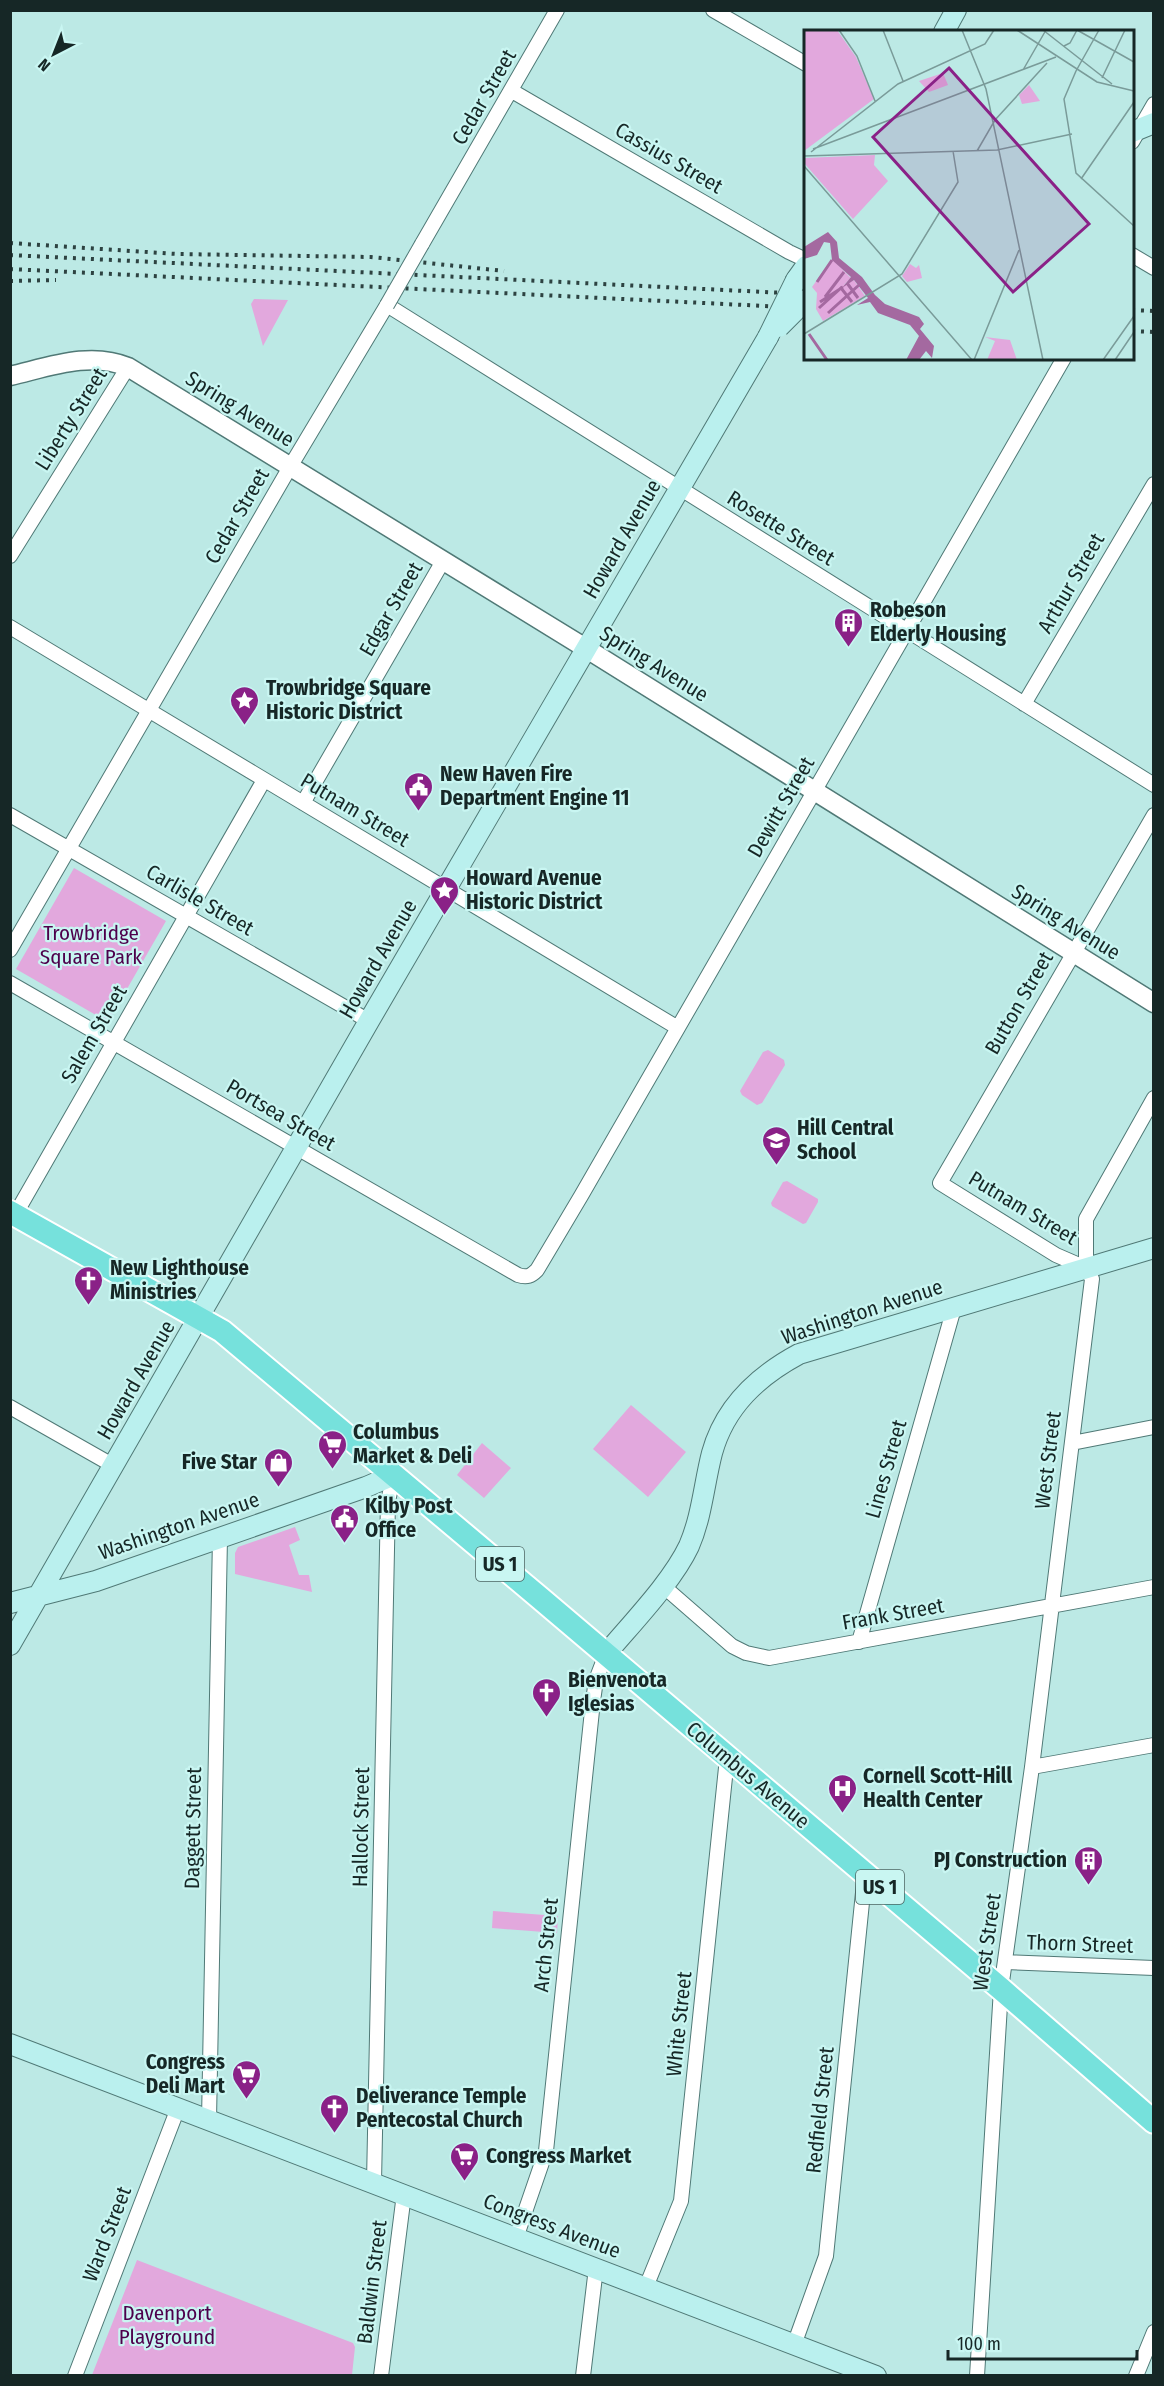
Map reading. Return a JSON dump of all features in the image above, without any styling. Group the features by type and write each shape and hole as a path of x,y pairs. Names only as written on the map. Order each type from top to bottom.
{"main road":[{"path":"945,30 956,10"},
{"name":"Howard Avenue","path":"10,1645 369,1021 768,337 801,273"},
{"path":"768,337 804,302"},
{"name":"Columbus Avenue","path":"13,1213 222,1331 1001,1989 1154,2122"},
{"name":"Washington Avenue","path":"606,1654 662,1585 687,1549 695,1531 712,1452 720,1433 729,1414 750,1388 772,1368 799,1354 1154,1248"},
{"name":"Washington Avenue","path":"10,1604 96,1581 394,1475"},
{"name":"Congress Avenue","path":"12,2050 178,2108 374,2181 876,2376"}],"street":[{"name":"Cedar Street","path":"10,950 290,467 388,307 557,10"},
{"path":"713,10 804,63"},
{"name":"Cassius Street","path":"512,91 804,259"},
{"path":"1139,131 1154,104"},
{"path":"1134,256 1154,268"},
{"name":"Rosette Street","path":"388,307 907,633 1154,785"},
{"name":"Spring Avenue","path":"10,376 80,360 102,359 128,367 1154,1002"},
{"name":"Dewitt Street","path":"532,1275 566,1222 1063,360"},
{"name":"Liberty Street","path":"10,556 128,367"},
{"name":"Arthur Street","path":"1024,704 1154,484"},
{"name":"Edgar Street","path":"303,803 443,561"},
{"name":"Putnam Street","path":"10,627 678,1028"},
{"name":"Salem Street","path":"13,1213 264,780"},
{"name":"Carlisle Street","path":"10,814 369,1021"},
{"name":"Button Street","path":"940,1182 1154,814"},
{"name":"Portsea Street","path":"10,983 518,1275 523,1277 532,1275"},
{"name":"West Street","path":"978,2376 1001,1989 1032,1767 1092,1279 1086,1268 1086,1219 1154,1098"},
{"name":"Putnam Street","path":"940,1182 1056,1255 1086,1268"},
{"name":"Lines Street","path":"859,1642 954,1308"},
{"path":"10,1407 114,1466"},
{"path":"1072,1443 1154,1427"},
{"name":"Hallock Street","path":"374,2181 388,1501 394,1475"},
{"name":"Daggett Street","path":"209,2120 220,1537"},
{"name":"Frank Street","path":"662,1585 724,1640 746,1653 763,1657 776,1657 1154,1587"},
{"name":"Arch Street","path":"516,2238 546,2151 593,1701 596,1680 606,1654"},
{"path":"1032,1767 1154,1745"},
{"name":"White Street","path":"646,2288 681,2201 728,1758"},
{"name":"Redfield Street","path":"794,2345 826,2256 865,1874"},
{"name":"Thorn Street","path":"1006,1962 1154,1968"},
{"name":"Ward Street","path":"75,2376 178,2108"},
{"name":"Baldwin Street","path":"381,2376 404,2194"},
{"path":"583,2376 596,2268"},
{"path":"1136,2376 1154,2332"}],"green space":[{"path":"254,299 288,300 263,346 251,304"},
{"name":"Trowbridge Square Park","path":"74,868 166,921 108,1022 16,969"},
{"path":"768,1050 784,1060 785,1065 762,1103 757,1105 742,1095 740,1091 763,1052"},
{"path":"787,1181 818,1199 806,1223 803,1224 772,1206 771,1203 783,1182"},
{"path":"631,1405 686,1452 648,1497 593,1449"},
{"path":"482,1443 511,1468 484,1498 457,1475"},
{"path":"295,1527 300,1540 289,1545 299,1575 309,1575 312,1592 235,1574 235,1553 238,1547"},
{"path":"493,1911 558,1916 557,1933 492,1928"},
{"name":"Davenport Playground","path":"137,2260 353,2343 355,2347 352,2375 92,2375"}],"railway":[{"path":"10,243 177,254 371,257 504,271"},
{"path":"10,255 804,294"},
{"path":"10,269 804,308"},
{"path":"10,281 56,280"},
{"path":"1134,310 1154,311"},
{"path":"1134,331 1154,332"}],"place":[{"name":"Robeson Elderly Housing","path":"849,648"},
{"name":"Trowbridge Square Historic District","path":"245,726"},
{"name":"New Haven Fire Department Engine 11","path":"419,812"},
{"name":"Howard Avenue Historic District","path":"445,916"},
{"name":"Hill Central School","path":"776,1166"},
{"name":"New Lighthouse Ministries","path":"89,1306"},
{"name":"Columbus Market & Deli","path":"332,1470"},
{"name":"Five Star","path":"278,1488"},
{"name":"Kilby Post Office","path":"344,1544"},
{"name":"Bienvenota Iglesias","path":"547,1718"},
{"name":"Cornell Scott-Hill Health Center","path":"842,1814"},
{"name":"PJ Construction","path":"1088,1886"},
{"name":"Congress Deli Mart","path":"246,2100"},
{"name":"Deliverance Temple Pentecostal Church","path":"335,2134"},
{"name":"Congress Market","path":"465,2182"}]}
